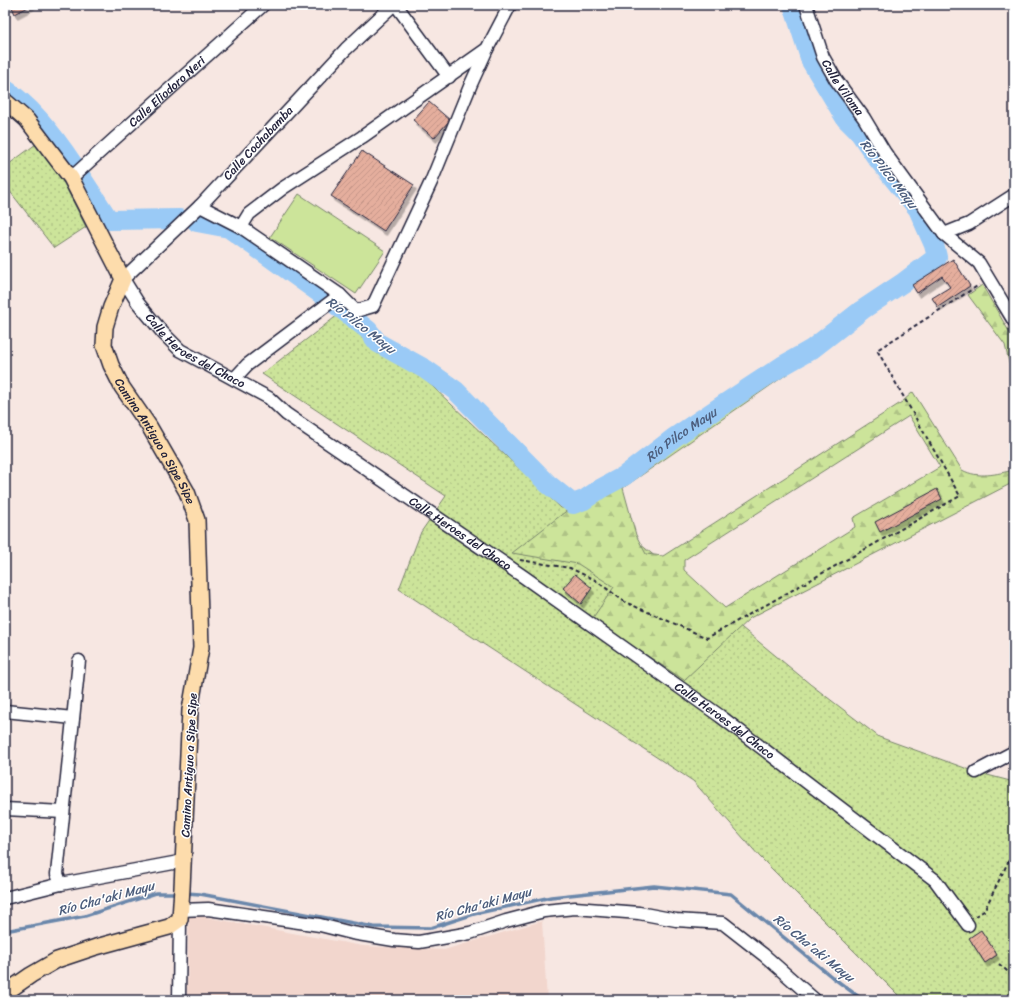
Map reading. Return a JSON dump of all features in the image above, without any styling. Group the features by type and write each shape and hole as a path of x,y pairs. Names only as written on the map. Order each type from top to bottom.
{"main road":[{"name":"Calle Heroes del Chaco","path":"5,101 27,120 71,178 123,279"},
{"name":"Camino Antiguo a Sipe Sipe","path":"123,279 111,307 105,327 104,345 111,365 122,387 149,426 187,492 197,520 201,648 190,710 184,861 180,911"},
{"path":"5,992 57,960 96,947 169,927 180,911"}],"street":[{"name":"Calle Eliodoro Neri","path":"71,178 263,5"},
{"name":"Calle Cochabamba","path":"123,279 200,206 346,49 393,5"},
{"path":"396,5 449,77"},
{"path":"200,206 241,227 340,295 356,310 372,306 431,182 487,49 510,5"},
{"name":"Calle Viloma","path":"806,5 822,57 836,80 864,118 885,153 944,234 978,263 1014,321"},
{"path":"241,227 249,214 283,188 362,137 487,49"},
{"path":"944,234 968,224 1014,195"},
{"name":"Calle Heroes del Chaco","path":"123,279 138,303 163,333 180,350 269,398 286,414 524,577 720,716 935,880 967,923"},
{"path":"234,379 247,365 340,295"},
{"path":"61,884 57,874 79,661"},
{"path":"5,711 73,718"},
{"path":"976,772 1014,752"},
{"path":"5,809 63,812"},
{"path":"5,898 61,884 184,861"},
{"path":"179,1000 180,911 208,910 320,925 352,933 394,940 418,942 470,933 506,921 544,911 576,908 639,913 676,920 723,923 764,955 816,1000"}],"path":[{"path":"515,559 570,568 595,580 625,602 706,638 960,496 877,350 988,279"},
{"path":"967,923 984,911 1013,852 1014,842"},
{"path":"999,964 1014,977"},
{"path":"1010,974 1014,970"}],"shaded area":[{"path":"189,914 363,946 444,950 542,921 547,1000 187,1000"}],"green space":[{"path":"36,144 55,166 86,227 54,248 5,185 5,167"},
{"path":"299,194 385,251 356,294 270,237"},
{"path":"982,285 1014,340 1014,373 1010,367 1005,345 968,295"},
{"path":"862,310 859,324 623,488 636,535 646,554 663,556 902,402 913,392 962,470 968,473 988,475 1014,470 1014,482 750,618 684,680 592,619 614,587 578,564 512,553 565,512 600,489 624,476 675,437 782,366 812,349","holes":["909,416 940,467 853,518 855,527 725,608 684,570 684,560"]},
{"path":"343,311 432,386 561,508 600,511 810,684 879,737 976,772 1014,782 1014,1000 903,1000 760,857 693,781 399,589 421,532 446,496 262,374"}],"building":[{"path":"11,5 32,5 15,14"},
{"path":"429,102 450,120 434,138 413,120"},
{"path":"362,151 414,185 384,231 331,196"},
{"path":"953,259 970,286 938,307 932,298 950,287 942,276 917,293 912,285"},
{"path":"937,489 942,499 880,532 875,522"},
{"path":"575,574 592,588 581,604 563,588"},
{"path":"981,930 997,955 985,963 969,938"}],"waterway":[{"name":"Río Pilco Mayu","path":"197,222 229,228 331,301 368,330 378,343 425,369 456,391 548,484 573,504 584,500 600,489 624,476 675,437 724,404 782,366 812,349 862,310 904,282 937,257 934,245 918,209 876,157 859,132 846,119 811,61 793,5"},
{"path":"5,89 15,96 43,124 60,145 74,166"},
{"path":"81,177 109,220 180,219"},
{"name":"Río Cha'aki Mayu","path":"186,893 200,894 374,927 431,928 474,914 551,897 654,886 731,894 832,977 863,1000"},
{"name":"Río Cha'aki Mayu","path":"5,931 85,916 156,893 178,893"}]}
